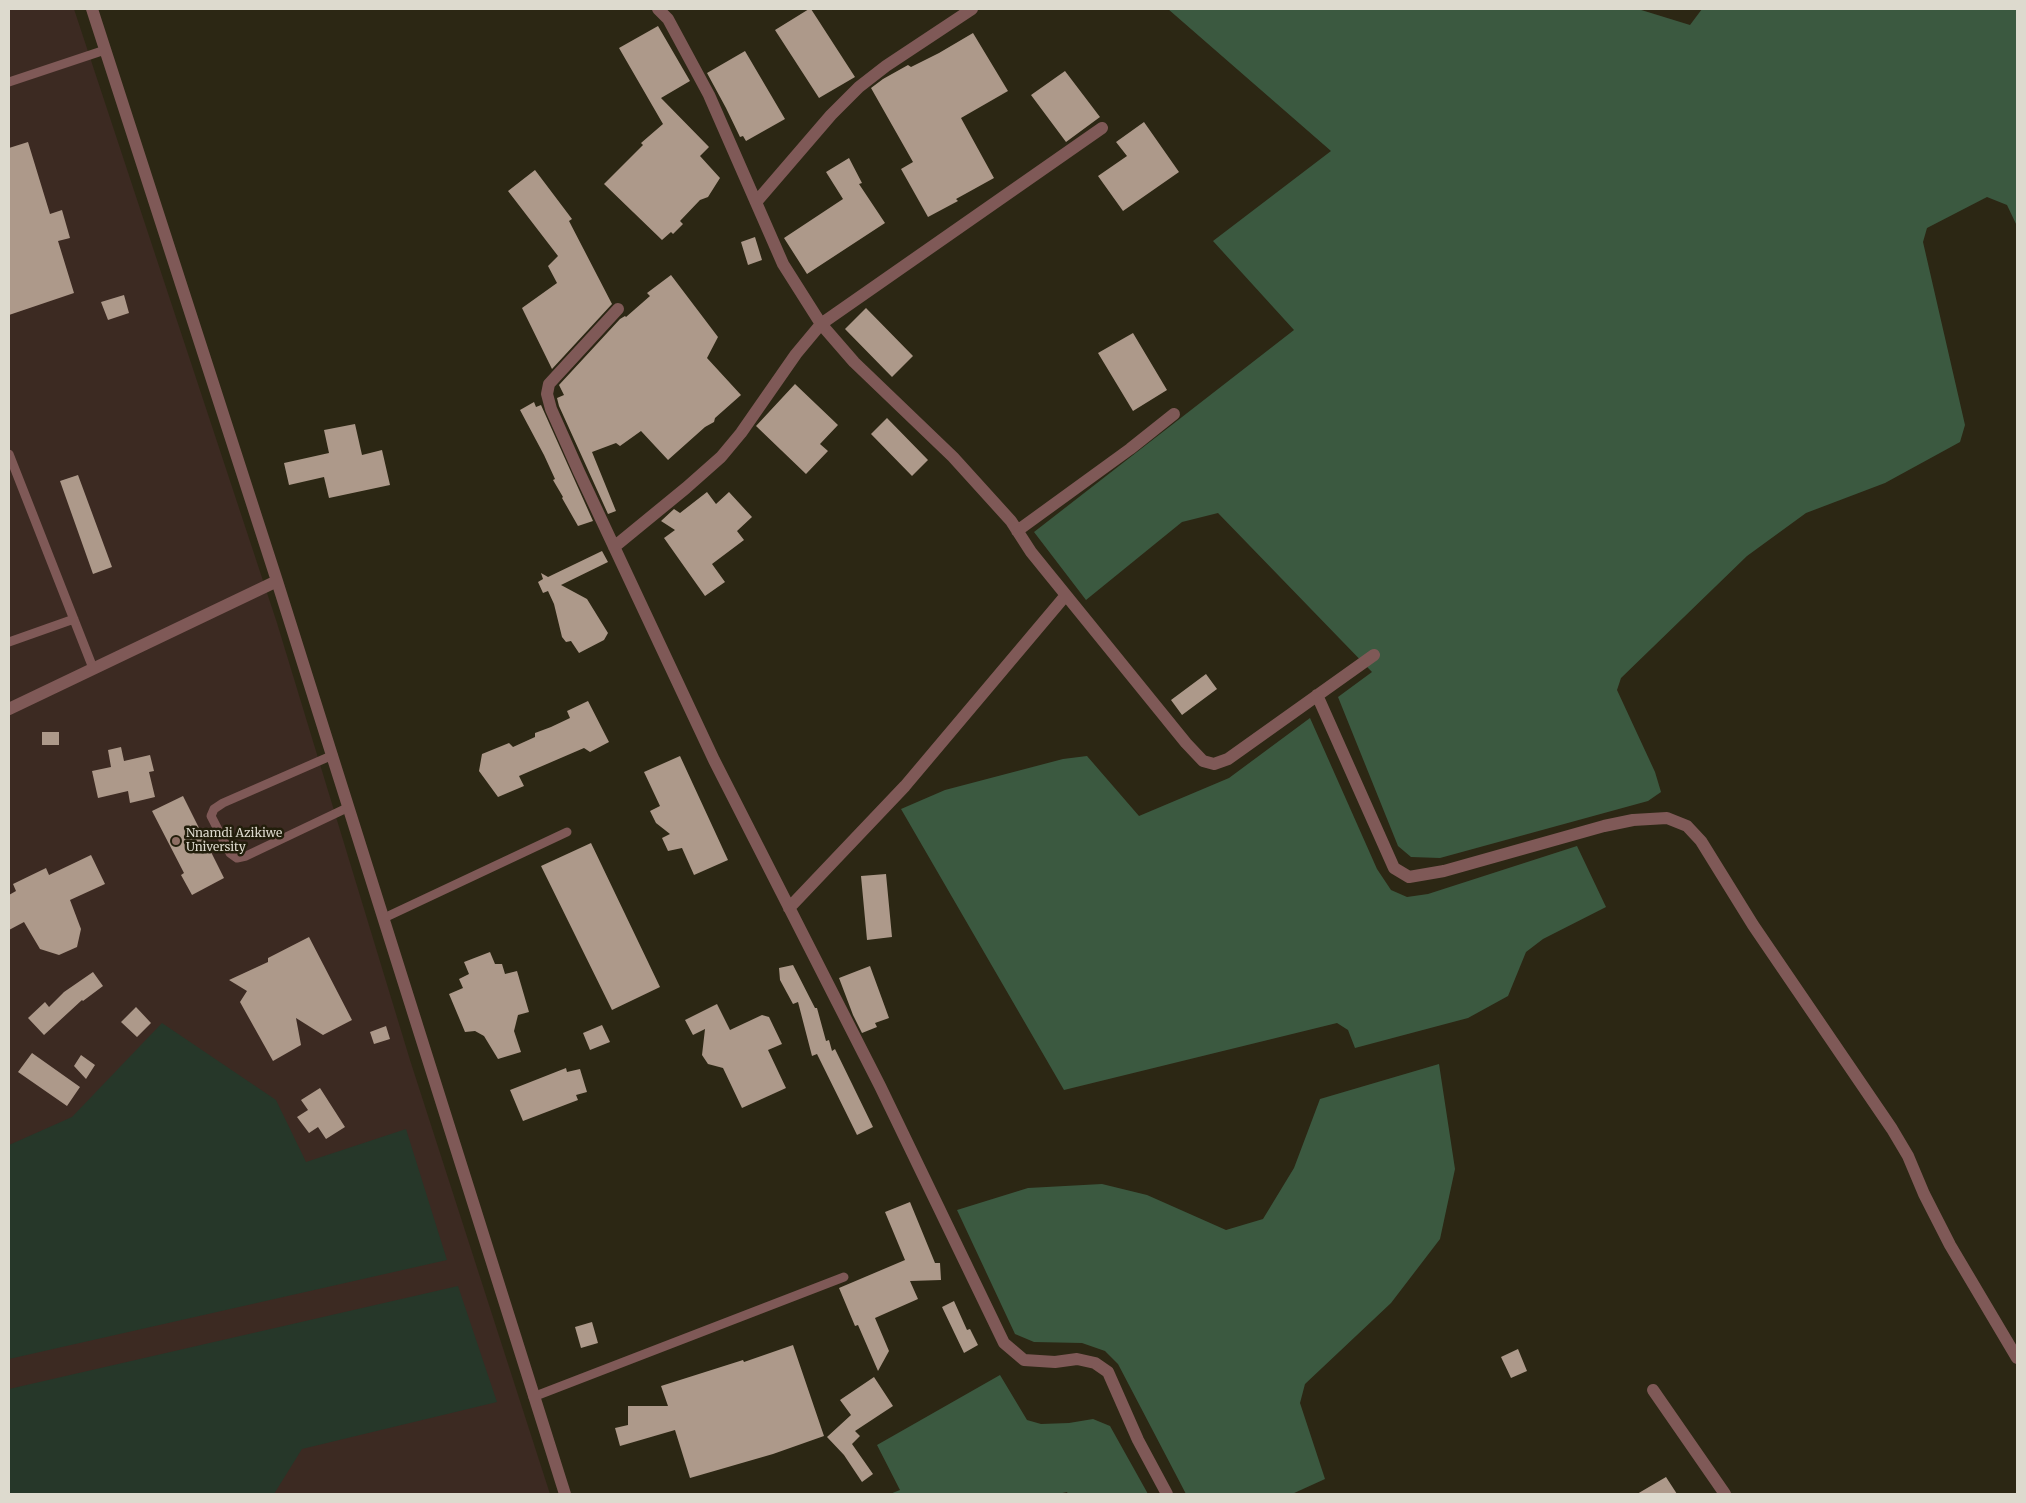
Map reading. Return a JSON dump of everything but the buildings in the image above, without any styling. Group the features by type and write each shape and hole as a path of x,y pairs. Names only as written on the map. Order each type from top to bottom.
{"street":[{"path":"92,9 278,581 565,1494"},
{"path":"658,9 668,19 710,95 783,264 821,324 854,362 953,457 1011,520 1031,552 1186,743 1203,761 1214,764 1228,760 1374,655"},
{"path":"757,201 831,115 859,87 886,66 972,9"},
{"path":"614,546 721,457 741,433 796,354 821,324 1102,128"},
{"path":"618,309 550,384 547,394 551,409 614,546 714,760 880,1086 1004,1343 1024,1360 1055,1362 1077,1359 1094,1363 1108,1372 1138,1440 1167,1494"},
{"path":"1017,531 1174,414"},
{"path":"9,709 278,581"},
{"path":"789,908 905,786 1066,595"},
{"path":"1317,695 1394,868 1409,878 1444,871 1604,826 1633,820 1667,818 1687,826 1701,841 1753,925 1892,1129 1908,1156 1924,1194 1950,1246 2017,1358"},
{"path":"1653,1390 1724,1494"}],"lane":[{"path":"9,82 105,50"},
{"path":"9,454 93,668"},
{"path":"9,642 74,619"},
{"path":"333,755 223,803 214,808 211,816 230,853 237,858 246,856 349,807"},
{"path":"384,918 566,832"},
{"path":"534,1397 844,1277"}],"shaded area":[{"name":"Nnamdi Azikiwe University","path":"9,9 74,9 277,623 410,1060 550,1494 9,1494"}],"green space":[{"path":"1168,9 1638,9 1690,25 1702,9 2017,9 2017,226 2007,205 1987,197 1927,228 1923,242 1965,425 1960,442 1885,483 1806,513 1747,556 1621,678 1617,690 1655,772 1661,792 1648,801 1440,858 1411,857 1398,846 1338,697 1372,672 1218,513 1182,522 1086,600 1034,532 1294,330 1213,241 1331,151"},
{"path":"1310,718 1377,869 1391,890 1407,897 1428,894 1577,846 1606,907 1543,939 1526,952 1508,996 1468,1018 1355,1048 1348,1030 1337,1023 1064,1090 901,809 945,790 1063,759 1087,756 1139,816 1229,778"},
{"path":"162,1023 276,1100 306,1162 406,1129 447,1260 9,1359 9,1145 72,1117"},
{"path":"1439,1064 1455,1169 1440,1239 1391,1303 1305,1384 1300,1403 1325,1479 1292,1494 1186,1494 1118,1364 1105,1351 1082,1343 1034,1342 1015,1334 957,1210 1028,1188 1102,1184 1147,1195 1226,1230 1263,1219 1294,1168 1320,1099"},
{"path":"458,1286 497,1402 302,1449 274,1494 9,1494 9,1389"},
{"path":"1000,1375 1027,1420 1041,1424 1069,1423 1093,1419 1110,1426 1148,1494 1068,1494 1067,1492 1058,1494 890,1494 900,1490 877,1445"}],"place":[{"name":"Nnamdi Azikiwe University","path":"176,841"}]}
